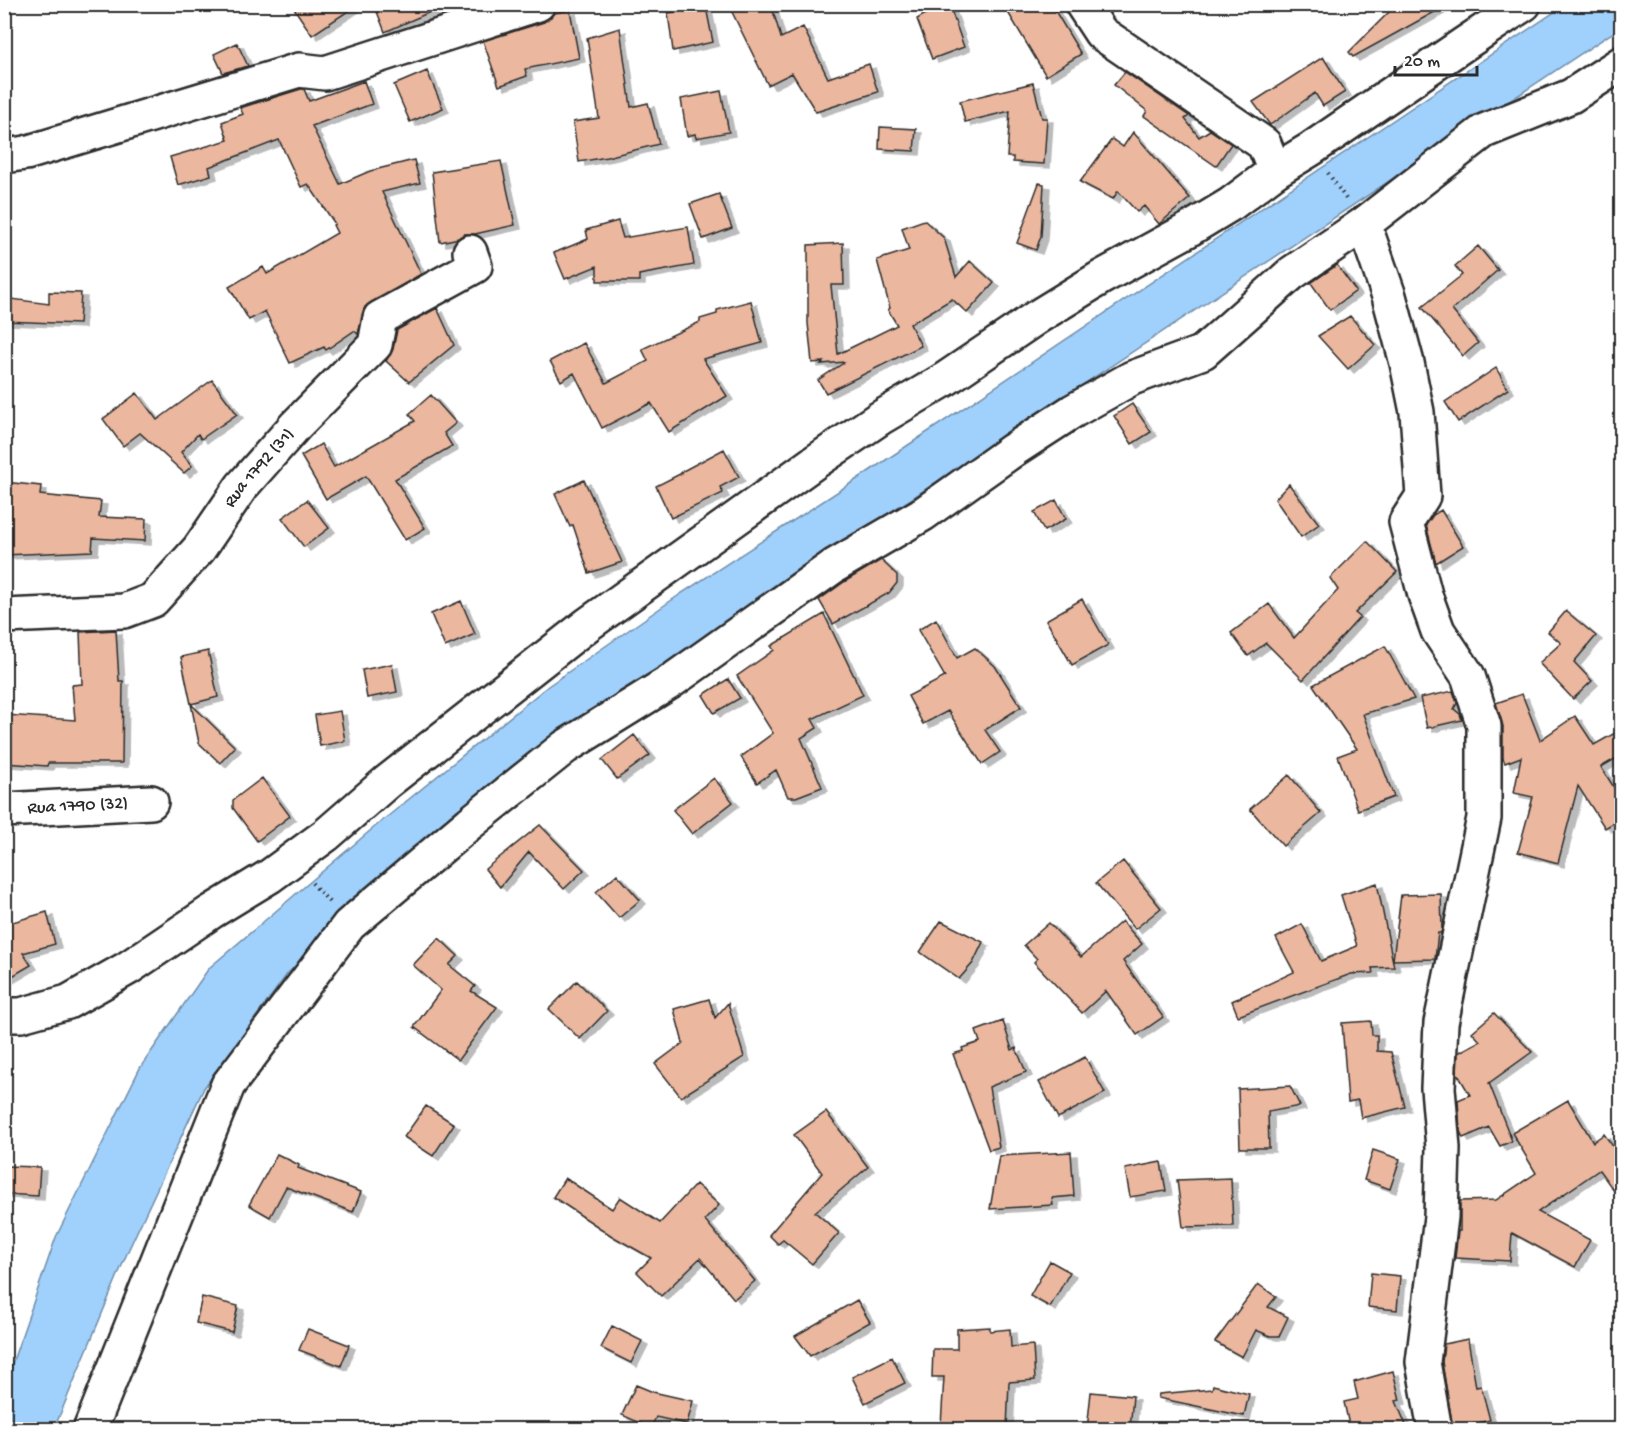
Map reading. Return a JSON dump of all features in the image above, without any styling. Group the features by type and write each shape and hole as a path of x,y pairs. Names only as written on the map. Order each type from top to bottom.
{"street":[{"path":"4,156 26,153 299,70 325,73 538,4"},
{"path":"1082,4 1101,33 1264,144 1275,171"},
{"path":"4,1016 68,1002 128,968 292,860 326,835 387,782 588,625 813,464 880,418 944,380 1055,306 1231,204 1275,171 1524,4"},
{"path":"90,1430 228,1085 349,925 565,747 670,682 834,566 923,514 1013,450 1073,411 1132,378 1203,352 1292,273 1364,224 1484,131 1571,96 1622,63"},
{"path":"1364,224 1389,296 1418,412 1423,496 1406,522 1425,595 1438,631 1468,676 1484,726 1484,818 1441,1023 1438,1088 1443,1149 1441,1217 1423,1362 1435,1430"},
{"name":"Rua 1792 (31)","path":"4,616 124,611 153,600 199,549 242,486 296,425 375,345 380,318 475,266 470,252"},
{"name":"Rua 1790 (32)","path":"4,810 151,802"}],"path":[{"path":"1311,149 1364,224"},
{"path":"292,860 349,925"}],"water":[{"path":"1565,5 1621,5 1621,27 744,610 557,738 427,844 288,973 204,1088 128,1251 54,1429 5,1430 5,1384 56,1237 140,1068 209,968 371,830 548,686 682,593 868,472"}],"building":[{"path":"291,4 359,4 312,35"},
{"path":"374,4 448,4 385,32"},
{"path":"728,4 771,4 781,38 803,27 828,78 869,64 878,92 816,112 792,73 768,85"},
{"path":"943,4 949,4 964,47 932,59 917,19"},
{"path":"1003,4 1051,4 1081,54 1046,76"},
{"path":"1397,4 1449,4 1353,57 1349,52"},
{"path":"706,7 713,42 673,51 668,13"},
{"path":"570,10 579,58 525,69 527,76 499,86 483,41 544,22 554,13"},
{"path":"620,28 631,107 648,103 659,144 579,162 573,122 599,118 587,38"},
{"path":"237,43 248,66 223,73 214,54"},
{"path":"1323,57 1345,92 1323,106 1315,93 1270,125 1253,102"},
{"path":"427,71 443,108 410,122 394,85"},
{"path":"1125,72 1189,116 1185,119 1199,137 1210,130 1231,144 1216,166 1144,116 1147,111 1114,85"},
{"path":"364,81 372,104 312,126 340,184 370,171 414,160 420,183 382,192 421,274 365,307 358,334 354,331 326,350 324,347 290,363 265,311 249,320 229,287 263,267 267,274 337,233 333,225 335,224 308,184 301,187 279,140 209,167 211,175 178,185 170,157 228,140 222,122 243,114 240,108 301,89 304,89 309,101"},
{"path":"1033,83 1042,118 1047,118 1044,164 1013,162 1013,157 1007,157 1010,111 965,122 960,101"},
{"path":"721,91 729,132 696,138 695,134 687,136 681,99"},
{"path":"880,127 916,129 914,151 879,149"},
{"path":"1133,132 1190,198 1159,224 1144,206 1137,212 1118,191 1113,199 1080,182 1112,139 1123,147"},
{"path":"501,161 515,225 475,234 464,234 459,238 440,242 432,172"},
{"path":"1039,183 1044,184 1041,236 1036,250 1017,243"},
{"path":"719,194 732,228 703,239 690,204"},
{"path":"924,220 944,238 956,277 970,261 994,283 967,313 952,299 910,324 921,346 826,393 818,380 845,362 812,363 808,323 808,245 843,243 844,285 831,285 838,354 897,325 888,310 890,308 877,260 909,250 902,228"},
{"path":"618,221 623,238 688,227 694,265 639,275 639,281 597,281 597,266 565,279 554,253 588,239 586,230"},
{"path":"1478,246 1498,270 1452,310 1478,343 1463,356 1422,307 1462,275 1455,266"},
{"path":"1337,265 1356,291 1330,310 1311,283"},
{"path":"49,292 81,293 79,324 4,321 4,298 49,304"},
{"path":"751,301 762,343 703,359 727,396 669,432 651,403 602,428 574,373 561,381 550,361 584,343 606,383 648,361 642,349 700,322 700,319 717,314 717,310"},
{"path":"437,308 454,345 409,382 386,361 393,349 397,330"},
{"path":"1350,316 1375,345 1348,369 1318,336"},
{"path":"1496,368 1508,389 1458,422 1445,402"},
{"path":"212,380 237,414 201,439 198,434 181,452 192,466 184,473 140,433 123,446 103,419 137,393 157,420"},
{"path":"431,395 456,423 444,433 452,446 395,479 425,528 405,540 366,476 326,499 301,456 321,444 334,467 415,421 409,414"},
{"path":"1132,404 1151,432 1132,444 1114,416"},
{"path":"724,449 739,477 720,487 723,493 671,518 656,486"},
{"path":"584,480 622,562 589,573 573,525 570,527 555,494"},
{"path":"4,482 41,486 40,495 101,501 99,517 146,519 145,541 93,538 92,551 4,555"},
{"path":"1289,484 1319,524 1301,537 1275,499"},
{"path":"307,500 329,528 304,547 282,518"},
{"path":"1056,500 1066,519 1044,531 1034,512"},
{"path":"1441,510 1463,546 1436,563 1426,525 1433,515"},
{"path":"1367,541 1397,572 1355,613 1360,617 1303,680 1266,643 1248,656 1231,633 1269,604 1294,638 1338,590 1330,578"},
{"path":"881,560 897,575 897,583 889,593 833,624 819,600"},
{"path":"1082,599 1108,645 1072,665 1046,620"},
{"path":"461,601 475,634 445,647 431,614"},
{"path":"1566,611 1596,636 1574,662 1592,681 1573,699 1539,663 1561,643 1548,632"},
{"path":"824,614 863,695 812,719 817,728 801,738 822,787 796,797 788,797 776,770 757,783 741,757 773,733 737,676 774,650 771,646"},
{"path":"936,619 957,658 975,648 995,666 1021,707 985,730 1000,752 982,764 948,711 923,724 908,696 945,677 918,630"},
{"path":"116,630 119,681 123,681 122,763 48,763 47,766 4,763 6,715 75,720 72,685 82,684 80,632"},
{"path":"1385,646 1414,699 1363,714 1394,797 1358,810 1338,756 1357,749 1313,685"},
{"path":"208,651 218,697 191,704 181,657"},
{"path":"392,664 397,692 367,698 362,670"},
{"path":"728,679 740,698 714,713 703,695"},
{"path":"1453,691 1457,703 1454,709 1460,714 1462,720 1427,728 1420,698"},
{"path":"1522,694 1540,740 1575,716 1594,745 1615,733 1622,744 1622,755 1601,767 1622,800 1622,818 1605,828 1578,786 1558,863 1518,852 1533,797 1514,793 1521,757 1505,763 1503,726 1496,703"},
{"path":"191,704 235,747 220,763 199,743"},
{"path":"340,711 345,741 320,746 315,715"},
{"path":"634,735 650,755 617,779 602,760"},
{"path":"1289,775 1321,813 1283,846 1250,809"},
{"path":"262,778 290,816 257,841 233,808 233,800"},
{"path":"714,778 733,802 692,834 673,810"},
{"path":"540,825 584,870 564,889 529,852 500,887 485,869"},
{"path":"1123,861 1161,908 1135,929 1096,883"},
{"path":"617,874 640,900 619,918 596,892"},
{"path":"1377,883 1394,967 1372,968 1373,973 1351,974 1238,1016 1232,1001 1294,972 1276,938 1302,924 1321,961 1357,946 1341,895"},
{"path":"1441,894 1442,929 1441,933 1438,933 1435,959 1393,960 1401,895"},
{"path":"47,912 55,944 23,953 31,965 4,981 4,921 6,924"},
{"path":"941,921 983,942 973,963 959,979 920,952"},
{"path":"1122,921 1142,944 1123,961 1163,1017 1137,1035 1106,991 1082,1013 1034,962 1037,959 1024,945 1049,923 1081,957"},
{"path":"439,938 458,956 449,965 475,986 471,991 497,1007 458,1060 414,1027 441,990 413,965"},
{"path":"577,981 607,1011 580,1039 549,1009"},
{"path":"709,999 715,1018 728,1003 744,1057 681,1097 655,1064 683,1043 674,1009"},
{"path":"1494,1013 1532,1052 1489,1083 1512,1141 1500,1146 1489,1127 1463,1138 1460,1131 1458,1100 1470,1095 1457,1073 1458,1053 1480,1041 1472,1032"},
{"path":"1003,1021 1012,1050 1016,1048 1026,1072 989,1087 999,1147 989,1150 953,1054 963,1051 962,1048 980,1042 976,1031"},
{"path":"1371,1021 1372,1035 1377,1035 1377,1051 1391,1052 1405,1107 1361,1118 1358,1100 1348,1102 1342,1023"},
{"path":"1085,1057 1105,1093 1058,1118 1039,1082"},
{"path":"1290,1086 1300,1106 1268,1112 1269,1148 1240,1148 1238,1089"},
{"path":"1568,1100 1593,1142 1604,1134 1622,1159 1622,1202 1599,1170 1538,1212 1590,1240 1575,1267 1512,1233 1510,1261 1455,1258 1458,1231 1460,1231 1460,1201 1496,1200 1536,1173 1512,1133"},
{"path":"426,1106 454,1124 433,1156 404,1137"},
{"path":"826,1112 868,1167 815,1212 839,1233 812,1264 783,1240 778,1244 769,1235 822,1173 794,1135"},
{"path":"1373,1150 1400,1159 1390,1189 1364,1180"},
{"path":"1071,1152 1074,1196 1052,1198 1053,1205 990,1209 999,1156"},
{"path":"277,1154 299,1165 298,1168 361,1192 353,1212 286,1187 270,1217 249,1205"},
{"path":"1161,1162 1166,1191 1130,1197 1125,1169"},
{"path":"4,1166 40,1167 38,1196 4,1194"},
{"path":"565,1178 612,1209 620,1197 660,1223 696,1184 719,1205 705,1220 755,1281 734,1299 700,1258 661,1296 637,1272 651,1258 612,1236 553,1197"},
{"path":"1231,1178 1233,1226 1183,1227 1177,1180"},
{"path":"1050,1261 1070,1272 1050,1307 1030,1296"},
{"path":"1371,1273 1400,1276 1397,1310 1368,1307"},
{"path":"1258,1284 1276,1297 1268,1307 1288,1317 1279,1336 1270,1336 1256,1330 1242,1357 1215,1342"},
{"path":"202,1297 238,1306 232,1332 196,1323"},
{"path":"857,1300 870,1322 810,1356 795,1336"},
{"path":"612,1326 642,1341 631,1363 601,1348"},
{"path":"990,1327 990,1331 1010,1329 1011,1347 1033,1345 1035,1380 1009,1382 1007,1429 941,1425 944,1377 932,1377 933,1349 957,1349 957,1329"},
{"path":"308,1329 349,1345 341,1366 299,1350"},
{"path":"1468,1339 1476,1387 1481,1386 1490,1420 1453,1429 1442,1362 1444,1344"},
{"path":"892,1357 905,1383 865,1403 852,1377"},
{"path":"1393,1371 1400,1400 1396,1401 1408,1430 1350,1430 1344,1402 1358,1399 1354,1382"},
{"path":"636,1385 653,1392 693,1401 687,1424 656,1417 651,1428 622,1415"},
{"path":"1213,1385 1249,1394 1244,1416 1158,1398 1159,1394 1212,1389"},
{"path":"1091,1392 1133,1396 1130,1430 1087,1430"}]}
